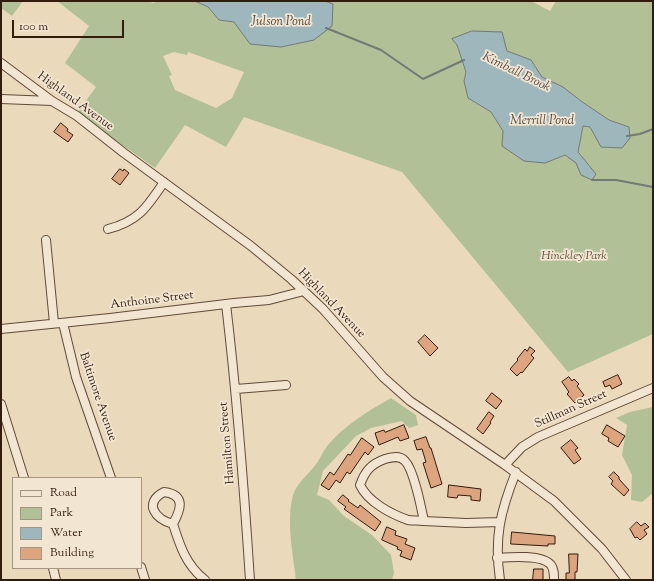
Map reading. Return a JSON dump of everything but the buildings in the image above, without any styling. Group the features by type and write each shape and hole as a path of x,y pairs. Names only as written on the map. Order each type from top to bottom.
{"street":[{"name":"Highland Avenue","path":"1,63 52,101 77,116 251,246 291,278 323,309 383,378 410,402 538,488 569,514 602,549 626,580"},
{"path":"1,99 52,101"},
{"path":"108,229 125,224 139,216 164,182"},
{"path":"46,240 54,323"},
{"name":"Anthoine Street","path":"1,329 278,298 304,291"},
{"name":"Hamilton Street","path":"226,304 236,389 250,580"},
{"name":"Baltimore Avenue","path":"63,323 76,377 111,477"},
{"path":"236,389 286,386"},
{"name":"Stillman Street","path":"505,465 522,447 538,437 653,388"},
{"path":"1,404 24,477"},
{"path":"424,521 410,467 404,460 393,456 378,462 365,472 360,485 364,492 392,513 410,520 424,521 466,522 500,522"},
{"path":"500,580 497,558 500,522 507,493 516,472"},
{"path":"173,524 184,555 191,567 205,580"},
{"path":"497,558 521,557 547,561 554,570 554,580"},
{"path":"53,569 56,580"},
{"path":"142,569 146,580"}],"green space":[{"path":"1,1 23,1 12,16 1,8"},
{"name":"Hinckley Park","path":"57,1 148,1 153,3 158,1 195,1 208,7 219,20 234,22 250,44 333,4 325,1 531,1 550,11 556,1 649,1 653,3 653,334 568,372 402,172 244,117 226,147 185,125 155,168 77,113 96,87 65,63 89,26","holes":["453,39 507,51 531,60 542,77 563,87 609,120 629,127 583,126 578,152 583,158 565,155 545,163 503,131 491,112 468,98 464,81 466,72 457,45","174,52 187,55 188,52 244,72 232,98 216,108 175,90 169,76 172,75 163,56"]},
{"path":"391,398 416,415 418,425 409,428 402,421 371,428 356,436 323,471 317,495 329,500 344,516 372,535 391,555 394,573 392,580 296,580 290,527 291,505 294,491 315,466 326,448 342,431 357,419"},
{"path":"653,407 653,493 642,502 631,500 632,475 622,455 627,425 616,418 630,412"}],"water":[{"name":"Julson Pond","path":"195,1 325,1 333,4 332,26 314,40 281,47 250,44 234,22 219,20 208,7"},
{"name":"Merrill Pond","path":"472,31 502,32 507,51 531,60 542,77 563,87 609,120 629,127 630,138 622,148 601,147 590,127 583,126 578,152 596,174 592,180 581,175 576,163 565,155 545,163 524,161 502,146 503,131 491,112 468,98 464,81 466,72 457,45 452,39"}],"waterway":[{"name":"Kimball Brook","path":"326,28 381,50 423,79 464,60"},
{"name":"Kimball Brook","path":"627,136 640,134 653,129"},
{"path":"592,180 616,180 653,187"}]}
